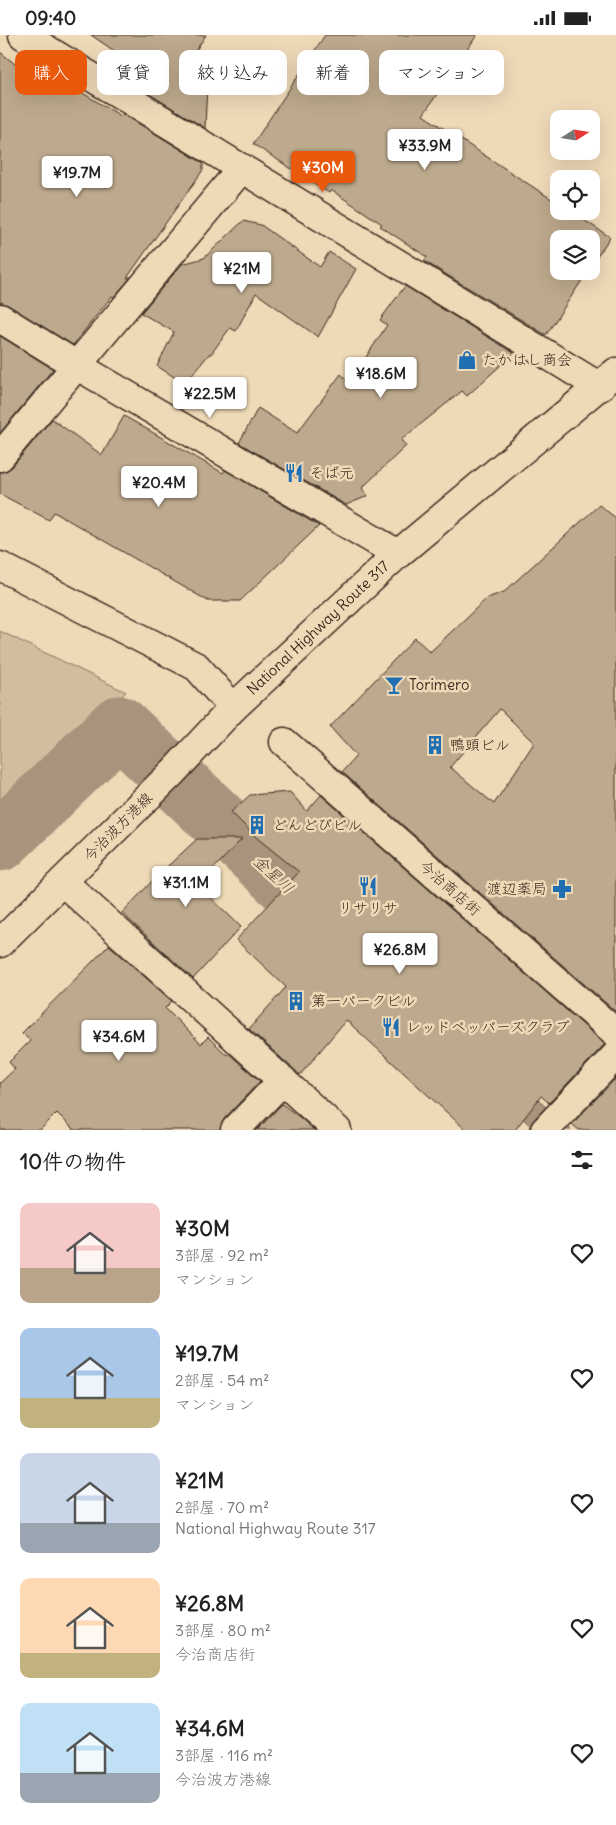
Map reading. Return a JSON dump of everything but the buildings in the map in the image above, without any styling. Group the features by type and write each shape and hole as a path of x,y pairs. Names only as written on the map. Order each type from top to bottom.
{"main road":[{"path":"23,35 242,168 608,379"},
{"path":"0,457 242,168"},
{"path":"0,319 398,554"},
{"name":"National Highway Route 317","path":"0,566 197,667 233,708 398,554 608,379"},
{"name":"今治波方港線","path":"0,943 173,772 233,708"},
{"name":"今治商店街","path":"284,743 616,1033"},
{"path":"63,882 337,1130"},
{"path":"545,1130 616,1055"},
{"path":"236,1130 283,1080"}],"shaded area":[{"path":"0,631 126,692 0,818"}],"water":[{"path":"228,815 571,1130 535,1130 360,963 214,831"}],"waterway":[{"name":"金星川","path":"0,841 119,726 283,881"}],"place":[{"name":"たかはし商会","path":"467,360"},
{"name":"そば元","path":"294,473"},
{"name":"Torimero","path":"394,685"},
{"name":"鴨頭ビル","path":"435,745"},
{"name":"どんどびビル","path":"257,825"},
{"name":"リサリサ","path":"368,886"},
{"name":"渡辺薬局","path":"562,889"},
{"name":"第一パークビル","path":"296,1001"},
{"name":"レッドペッパーズクラブ","path":"391,1027"}]}
